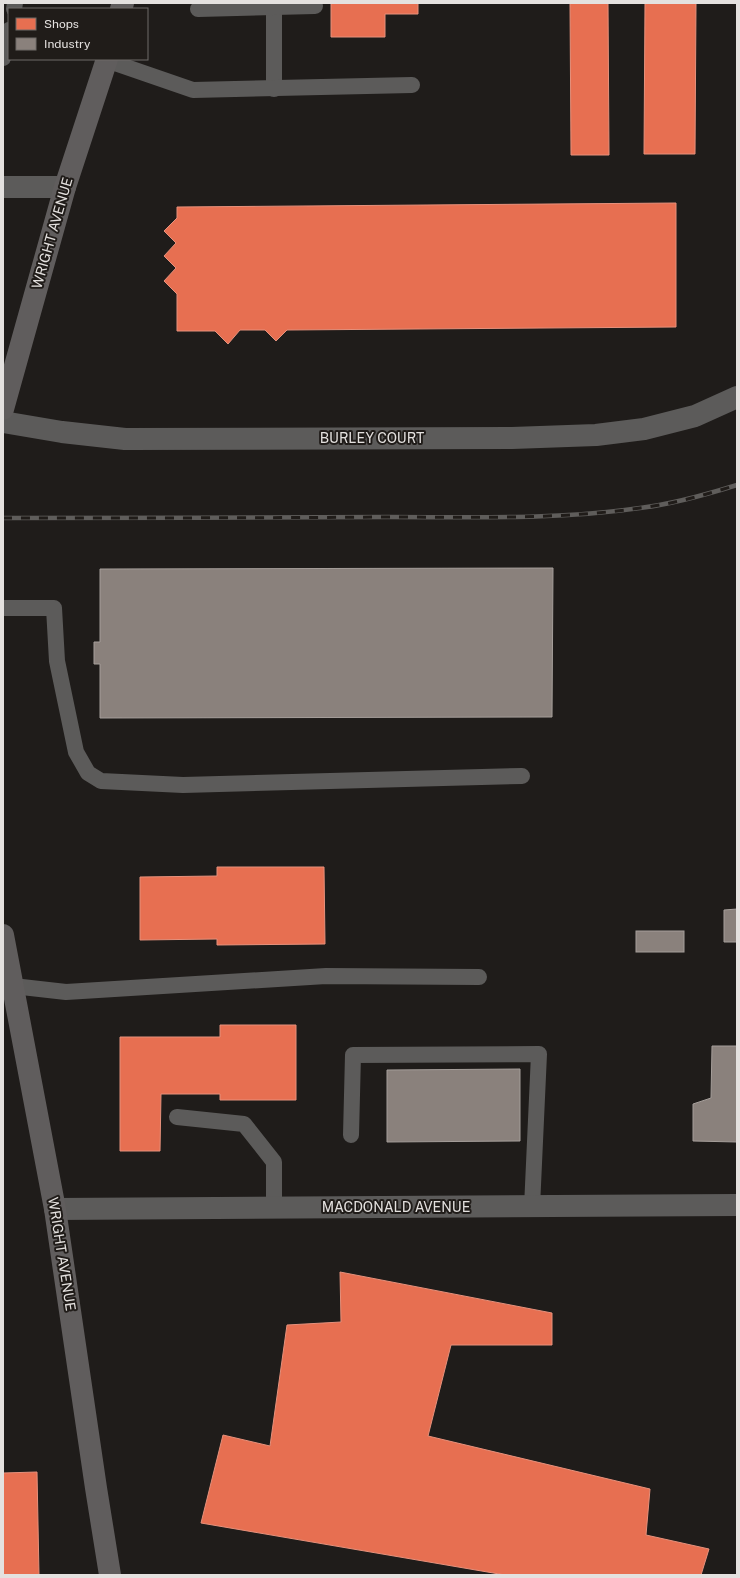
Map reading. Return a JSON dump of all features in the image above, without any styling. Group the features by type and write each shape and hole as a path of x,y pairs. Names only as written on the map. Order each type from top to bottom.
{"main road":[{"name":"WRIGHT AVENUE","path":"3,409 7,380 65,187 106,60"},
{"name":"WRIGHT AVENUE","path":"3,935 55,1209 110,1575"}],"street":[{"path":"3,187 65,187"},
{"name":"BURLEY COURT","path":"3,422 62,432 125,439 512,438 596,435 644,429 695,416 737,397"},
{"name":"MACDONALD AVENUE","path":"55,1209 737,1205"}],"lane":[{"path":"198,9 315,6"},
{"path":"274,7 274,89"},
{"path":"3,58 8,35"},
{"path":"106,60 193,90 412,85"},
{"path":"3,608 54,608 57,661 76,752 88,774 101,781 183,785 522,776"},
{"path":"13,986 66,992 326,976 479,977"},
{"path":"351,1135 353,1055 539,1054 532,1207"},
{"path":"177,1117 244,1124 274,1162 274,1208"}],"building: Shops":[{"path":"331,3 418,3 418,14 385,14 385,37 331,37"},
{"path":"570,3 608,3 609,155 571,155"},
{"path":"645,3 696,3 695,154 644,154"},
{"path":"676,203 676,327 287,330 276,341 265,330 240,330 228,344 215,331 177,331 177,294 164,281 176,268 164,256 176,243 164,231 177,218 177,207"},
{"path":"217,867 324,867 325,944 217,945 217,939 140,940 140,877 217,876"},
{"path":"220,1025 296,1025 296,1100 220,1100 220,1094 161,1094 160,1151 120,1151 120,1037 220,1037"},
{"path":"340,1272 552,1313 552,1345 451,1345 428,1436 650,1489 646,1535 709,1549 701,1575 505,1575 201,1523 223,1435 270,1446 287,1325 341,1322"},
{"path":"37,1472 39,1575 3,1575 3,1473"}],"building: Industry":[{"path":"553,568 552,717 100,718 100,664 94,664 94,642 100,642 100,569"},
{"path":"737,909 737,942 724,942 724,910"},
{"path":"636,931 684,931 684,952 636,952"},
{"path":"712,1046 737,1046 737,1142 693,1141 693,1104 711,1098"},
{"path":"520,1069 520,1141 387,1142 387,1070"}],"railway":[{"path":"3,518 546,516 609,512 665,504 689,499 737,485"}]}
